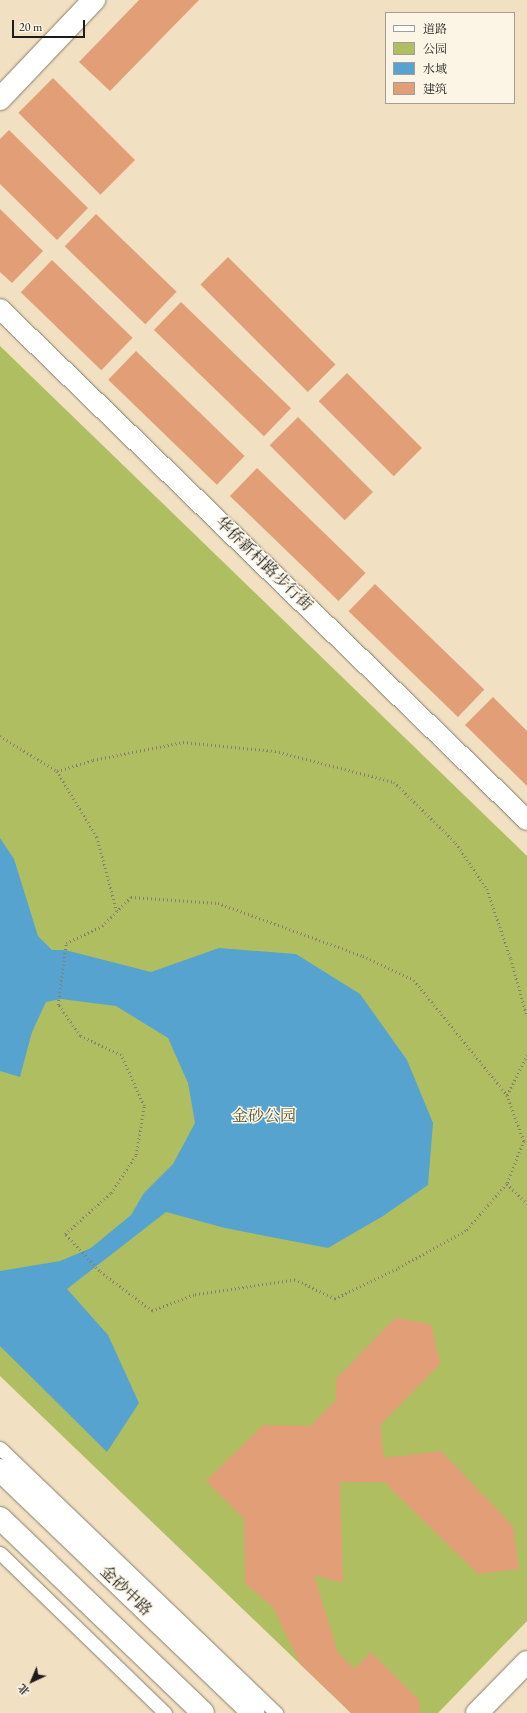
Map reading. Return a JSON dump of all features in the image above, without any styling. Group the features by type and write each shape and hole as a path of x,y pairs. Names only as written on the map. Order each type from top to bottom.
{"main road":[{"path":"0,77 73,0"},
{"path":"0,99 94,0"},
{"name":"金砂中路","path":"0,1470 253,1713"},
{"path":"0,1518 202,1713"},
{"path":"477,1713 527,1662"}],"street":[{"name":"华侨新村路步行街","path":"0,309 527,820"}],"lane":[{"path":"0,1448 276,1713"},
{"path":"0,1553 164,1713"}],"path":[{"path":"0,736 57,771 97,837 117,911"},
{"path":"57,771 92,760 182,742 276,751 394,782 456,843 487,889 511,959 527,1016"},
{"path":"131,897 218,904 363,956 414,980 507,1095 524,1141 507,1184 466,1231 397,1269 336,1298 295,1280 194,1295 152,1311 99,1271 78,1250 65,1234 111,1193 136,1155 144,1106 120,1055 80,1036 58,1005 66,943 102,926 131,897"},
{"path":"507,1095 527,1055"},
{"path":"507,1184 527,1203"}],"green space":[{"name":"金砂公园","path":"0,346 527,856 527,1621 438,1713 351,1713 0,1376"}],"water":[{"path":"0,838 14,859 38,936 52,950 65,950 151,972 219,948 296,954 360,994 407,1060 433,1123 428,1185 383,1216 328,1248 225,1228 166,1212 67,1289 108,1335 139,1403 107,1452 0,1346 0,1271 60,1261 91,1248 131,1215 144,1193 173,1164 195,1123 188,1083 168,1038 116,1006 61,999 46,1002 32,1032 20,1077 0,1071"}],"building":[{"path":"139,0 199,0 110,91 79,62"},
{"path":"53,78 135,160 100,195 18,113"},
{"path":"9,130 88,208 57,240 0,184 0,139"},
{"path":"0,209 43,251 12,283 0,272"},
{"path":"96,214 177,292 145,324 65,246"},
{"path":"228,257 335,364 308,392 200,285"},
{"path":"52,260 133,338 101,370 21,292"},
{"path":"181,302 291,408 264,436 154,330"},
{"path":"136,351 245,456 217,485 108,380"},
{"path":"347,373 422,448 394,476 319,401"},
{"path":"298,417 373,492 345,520 270,445"},
{"path":"257,468 366,573 339,601 230,496"},
{"path":"375,584 484,690 458,717 349,611"},
{"path":"493,697 527,731 527,786 465,725"},
{"path":"395,1318 431,1324 440,1364 380,1425 384,1458 441,1451 513,1526 519,1569 478,1574 384,1482 340,1482 343,1583 314,1575 338,1653 354,1669 371,1652 419,1700 420,1713 351,1713 300,1664 273,1607 245,1583 244,1519 206,1481 263,1425 310,1426 336,1400 336,1379"}]}
